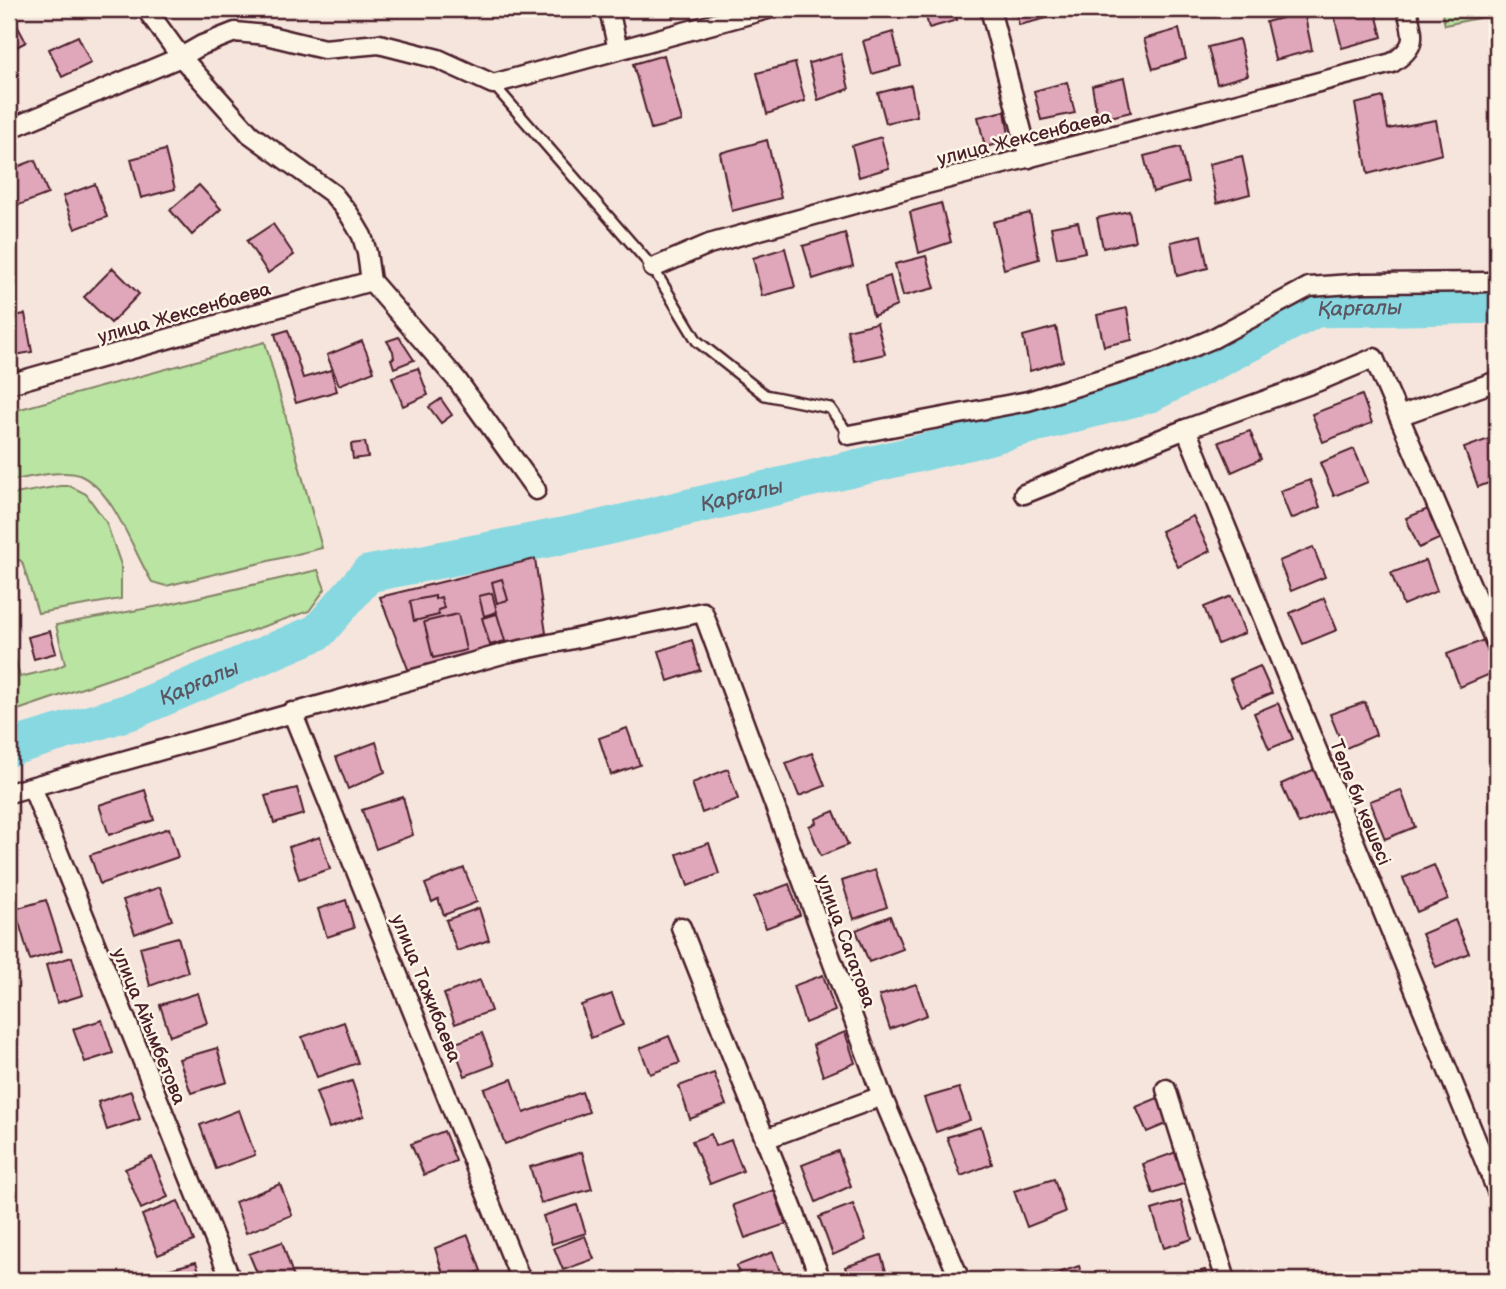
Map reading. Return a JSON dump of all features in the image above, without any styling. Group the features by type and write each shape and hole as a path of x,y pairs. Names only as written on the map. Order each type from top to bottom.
{"street":[{"path":"146,9 181,57 250,134 333,194 362,236 370,281 457,380 536,490"},
{"path":"609,9 618,50"},
{"path":"9,129 234,32 266,35 324,49 379,44 438,59 493,85 768,9"},
{"path":"990,9 1029,158"},
{"name":"улица Жексенбаева","path":"653,268 709,244 919,186 1392,63 1408,53 1412,36 1407,9"},
{"name":"улица Жексенбаева","path":"9,384 370,281"},
{"path":"849,435 1028,401 1157,362 1212,339 1309,288 1365,283 1497,282"},
{"path":"1024,494 1374,358 1497,646"},
{"path":"1399,416 1497,382"},
{"name":"Төле би көшесі","path":"1186,429 1497,1191"},
{"name":"улица Сагатова","path":"292,712 506,653 703,612 882,1096 960,1280"},
{"path":"9,793 292,712"},
{"name":"улица Тажибаева","path":"292,712 521,1280"},
{"name":"улица Айымбетова","path":"32,787 230,1280"},
{"path":"681,927 821,1280"},
{"path":"1166,1089 1226,1280"},
{"path":"765,1139 882,1096"}],"lane":[{"path":"493,85 653,268 697,341 765,395 830,408 849,435"}],"green space":[{"path":"1441,9 1497,9 1497,14 1445,25"},
{"path":"265,342 322,548 166,586 152,582 122,523 102,493 91,482 72,473 9,481 9,412"},
{"path":"70,486 86,494 106,522 121,565 121,599 38,613 22,562 20,560 9,563 9,495"},
{"path":"318,570 325,589 309,611 9,713 9,638 20,677 65,664 56,625 165,605"}],"building":[{"path":"672,9 702,9 674,16"},
{"path":"924,9 954,9 957,20 929,28"},
{"path":"1015,9 1053,9 1055,16 1019,25"},
{"path":"1375,9 1382,37 1342,48 1333,11"},
{"path":"1304,12 1312,50 1275,60 1266,22"},
{"path":"11,14 26,42 9,51 9,15"},
{"path":"1179,29 1186,59 1153,69 1144,39"},
{"path":"893,32 901,66 872,74 863,41"},
{"path":"78,36 91,63 62,77 49,49"},
{"path":"1239,39 1248,75 1217,84 1208,47"},
{"path":"841,54 849,89 818,100 809,63"},
{"path":"664,55 682,121 651,129 633,64"},
{"path":"795,63 805,101 767,114 757,73"},
{"path":"1124,78 1131,112 1098,120 1092,86"},
{"path":"1067,82 1075,113 1041,120 1034,91"},
{"path":"911,85 917,116 886,123 878,93"},
{"path":"1383,97 1388,129 1436,120 1442,154 1368,174 1355,104"},
{"path":"1005,111 1010,141 985,147 978,117"},
{"path":"881,137 889,168 859,177 852,146"},
{"path":"767,140 781,198 732,211 720,153"},
{"path":"1180,147 1188,182 1153,192 1144,156"},
{"path":"165,150 175,189 141,198 131,159"},
{"path":"1242,156 1250,194 1217,203 1209,164"},
{"path":"35,160 48,194 11,208 9,170"},
{"path":"95,184 107,217 75,229 63,196"},
{"path":"199,185 221,209 192,235 170,210"},
{"path":"941,203 951,242 919,253 910,212"},
{"path":"1129,211 1135,241 1103,248 1097,218"},
{"path":"1030,213 1039,259 1004,269 993,222"},
{"path":"1078,222 1085,252 1057,258 1051,227"},
{"path":"273,224 294,255 268,273 247,241"},
{"path":"845,233 853,266 813,279 803,246"},
{"path":"1201,235 1208,268 1177,276 1171,242"},
{"path":"785,248 795,287 762,296 753,258"},
{"path":"926,256 935,288 903,296 895,264"},
{"path":"113,268 139,294 111,323 84,297"},
{"path":"890,276 897,306 873,316 866,284"},
{"path":"1127,308 1132,340 1104,346 1097,315"},
{"path":"25,314 32,352 9,356 9,317"},
{"path":"877,323 885,354 854,361 847,330"},
{"path":"1056,327 1063,361 1030,371 1023,336"},
{"path":"288,330 303,378 331,370 337,391 296,403 275,334"},
{"path":"399,337 414,360 394,368 391,359 394,358 393,351 387,341"},
{"path":"362,341 374,371 339,385 327,355"},
{"path":"418,368 428,395 403,406 392,377"},
{"path":"1362,395 1372,423 1323,442 1312,414"},
{"path":"441,399 452,415 441,423 429,407"},
{"path":"1250,431 1261,459 1232,472 1219,442"},
{"path":"1494,437 1497,446 1497,480 1478,487 1464,448"},
{"path":"365,442 368,457 353,459 351,444"},
{"path":"1354,449 1368,482 1334,496 1320,463"},
{"path":"1310,480 1320,507 1291,519 1280,491"},
{"path":"1428,509 1441,538 1419,548 1406,518"},
{"path":"1193,516 1210,551 1178,567 1161,531"},
{"path":"1313,547 1325,577 1291,591 1279,561"},
{"path":"535,559 546,633 410,674 380,597"},
{"path":"1426,560 1437,591 1403,605 1391,573"},
{"path":"502,579 508,600 497,603 492,582"},
{"path":"492,593 497,612 484,616 479,596"},
{"path":"435,596 435,599 441,597 444,608 438,610 439,615 414,621 410,601"},
{"path":"1231,596 1245,633 1218,644 1204,607"},
{"path":"1324,598 1337,630 1303,644 1290,613"},
{"path":"458,614 466,650 433,658 424,622"},
{"path":"497,614 505,641 490,645 482,618"},
{"path":"50,631 56,653 34,659 28,637"},
{"path":"692,640 700,670 668,681 659,651"},
{"path":"1484,640 1495,672 1460,687 1447,654"},
{"path":"1260,666 1272,693 1242,706 1230,679"},
{"path":"1365,702 1376,735 1344,749 1330,714"},
{"path":"1278,703 1293,739 1269,749 1254,713"},
{"path":"627,728 640,765 611,775 599,738"},
{"path":"376,742 385,772 348,789 336,757"},
{"path":"812,753 825,786 799,796 786,763"},
{"path":"728,769 738,799 702,813 692,783"},
{"path":"1315,769 1333,809 1299,824 1281,784"},
{"path":"297,788 304,814 274,823 265,796"},
{"path":"145,790 154,820 109,835 99,805"},
{"path":"1401,790 1415,827 1385,839 1370,801"},
{"path":"403,797 413,835 376,849 362,810"},
{"path":"834,811 848,845 821,856 809,826 816,823 815,819"},
{"path":"169,828 178,857 100,884 90,855"},
{"path":"320,837 330,869 299,879 289,847"},
{"path":"709,843 719,874 688,886 677,854"},
{"path":"1434,865 1448,899 1417,912 1403,878"},
{"path":"464,868 477,902 444,915 438,899 432,902 425,884"},
{"path":"875,870 887,907 854,919 842,881"},
{"path":"789,884 800,915 766,928 754,897"},
{"path":"160,887 172,920 135,934 123,900"},
{"path":"46,900 62,950 30,960 15,909"},
{"path":"346,900 354,928 327,937 318,909"},
{"path":"479,908 489,940 457,951 446,920"},
{"path":"890,916 903,949 869,962 856,930"},
{"path":"1455,920 1469,953 1436,967 1422,934"},
{"path":"178,937 188,972 150,986 140,947"},
{"path":"72,957 83,995 57,1003 46,965"},
{"path":"823,975 835,1011 805,1023 793,986"},
{"path":"480,980 491,1011 455,1024 444,994"},
{"path":"916,984 927,1015 890,1029 879,996"},
{"path":"198,993 207,1023 170,1036 160,1005"},
{"path":"612,994 623,1025 591,1038 581,1005"},
{"path":"102,1020 113,1053 85,1062 73,1029"},
{"path":"344,1022 358,1063 317,1077 302,1037"},
{"path":"845,1032 855,1063 823,1076 813,1045"},
{"path":"482,1033 494,1065 465,1076 453,1044"},
{"path":"669,1036 680,1063 650,1074 640,1048"},
{"path":"217,1048 227,1082 191,1093 179,1059"},
{"path":"714,1073 726,1105 690,1119 679,1086"},
{"path":"512,1079 524,1113 582,1092 589,1112 505,1144 484,1089"},
{"path":"352,1081 364,1116 329,1128 316,1092"},
{"path":"959,1088 970,1120 936,1132 924,1098"},
{"path":"131,1091 140,1119 107,1130 98,1102"},
{"path":"1160,1097 1171,1122 1147,1132 1136,1107"},
{"path":"239,1110 255,1155 216,1169 200,1125"},
{"path":"981,1127 992,1164 961,1176 947,1137"},
{"path":"444,1131 456,1161 424,1175 411,1144"},
{"path":"711,1134 715,1146 731,1140 743,1171 710,1184 692,1141"},
{"path":"838,1151 851,1186 816,1202 802,1165"},
{"path":"1179,1151 1189,1182 1153,1194 1143,1164"},
{"path":"582,1152 592,1189 541,1203 530,1167"},
{"path":"152,1157 168,1197 141,1209 125,1169"},
{"path":"1054,1179 1065,1212 1027,1227 1014,1191"},
{"path":"280,1184 292,1215 246,1233 235,1202"},
{"path":"774,1190 786,1224 745,1238 733,1205"},
{"path":"178,1201 194,1241 158,1255 142,1215"},
{"path":"1181,1201 1192,1239 1164,1248 1152,1210"},
{"path":"853,1204 866,1240 833,1255 819,1217"},
{"path":"577,1205 586,1233 552,1244 543,1216"},
{"path":"468,1235 481,1271 456,1280 445,1280 435,1248"},
{"path":"585,1236 594,1259 563,1270 554,1248"},
{"path":"282,1242 294,1278 260,1280 249,1254"},
{"path":"773,1252 783,1280 742,1280 736,1266"},
{"path":"881,1255 889,1280 849,1280 845,1267"},
{"path":"196,1262 202,1280 170,1280 166,1270"},
{"path":"1079,1266 1084,1280 1040,1279"},
{"path":"1205,1270 1208,1280 1171,1279"}],"waterway":[{"name":"Қарғалы","path":"9,748 132,711 318,632 368,574 588,531 967,442 1150,394 1316,309 1497,305"}]}
